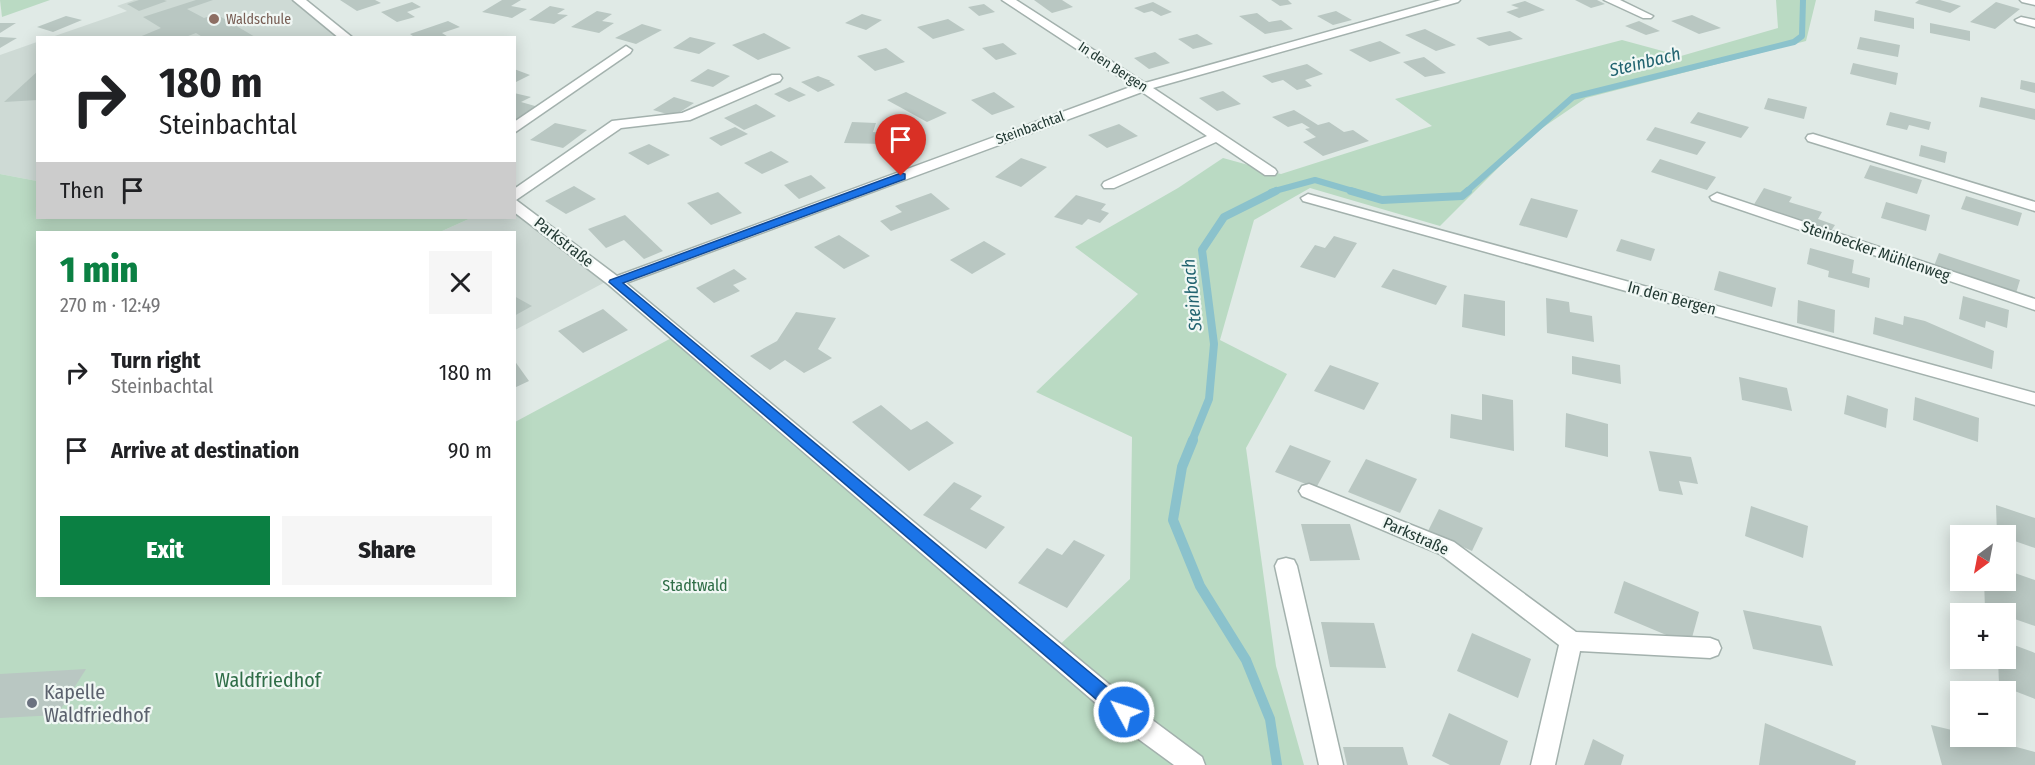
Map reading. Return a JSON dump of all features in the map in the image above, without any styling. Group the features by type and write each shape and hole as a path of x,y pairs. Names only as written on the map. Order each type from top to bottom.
{"street":[{"path":"299,0 344,36"},
{"name":"In den Bergen","path":"1008,0 1270,172"},
{"name":"Steinbachtal","path":"615,282 1143,87 1454,0"},
{"path":"1610,0 1647,16"},
{"path":"2026,0 2035,2"},
{"path":"2022,20 2035,24"},
{"path":"516,128 626,50"},
{"path":"516,195 618,123 685,117 776,78"},
{"path":"1109,185 1217,137"},
{"path":"1813,138 2035,207"},
{"name":"Steinbecker Mühlenweg","path":"1717,197 2035,305"},
{"name":"In den Bergen","path":"1308,198 2035,399"},
{"name":"Parkstraße","path":"516,206 615,282 1142,727 1193,765"},
{"name":"Parkstraße","path":"1309,491 1447,548 1571,641"},
{"path":"1286,566 1331,765"},
{"path":"1543,765 1571,641 1710,648"}],"shaded area":[{"name":"Waldschule","path":"134,0 299,0 344,36 55,36 127,11 117,6"},
{"path":"36,42 36,181 0,174 0,55"},
{"path":"516,205 611,279 516,329 516,231 442,231 469,219 516,219"}],"green space":[{"path":"0,0 50,0 2,17"},
{"name":"Stadtwald","path":"1776,0 1816,0 1806,41 1586,98 1529,137 1440,226 1310,188 1254,220 1220,340 1287,374 1246,448 1276,666 1304,765 0,765 0,174 36,181 36,219 469,219 442,231 36,231 36,597 516,597 516,421 677,335 1053,651 1130,579 1132,437 1036,392 1138,294 1075,247 1178,188 1223,158 1281,174 1432,126 1395,99 1622,40 1681,56 1778,28"}],"building":[{"path":"139,0 167,1 139,11 127,4"},
{"path":"196,0 213,0 187,9 204,18 216,14 254,36 201,36 196,33 188,36 142,36 161,28 143,17"},
{"path":"340,0 375,0 381,3 357,11"},
{"path":"502,0 521,0 511,6 527,9 512,18 482,12"},
{"path":"1034,0 1062,0 1073,7 1052,13"},
{"path":"1271,0 1288,0 1292,4 1280,6"},
{"path":"1575,0 1597,0 1605,4 1591,8"},
{"path":"1919,0 1940,0 1961,6 1950,13 1915,3"},
{"path":"1525,1 1545,10 1519,18 1506,12 1519,8 1511,5"},
{"path":"412,2 421,7 407,12 415,17 397,22 381,12"},
{"path":"1153,2 1172,12 1161,16 1152,11 1144,13 1134,8"},
{"path":"1996,2 2020,9 1995,29 1970,22"},
{"path":"984,4 995,12 979,16 968,7"},
{"path":"550,6 565,9 557,14 568,15 554,24 529,20"},
{"path":"1875,10 1914,18 1914,29 1874,21"},
{"path":"597,11 612,14 602,21 614,23 599,33 571,27"},
{"path":"1336,11 1352,20 1333,25 1317,16"},
{"path":"1257,13 1269,22 1281,20 1293,29 1265,34 1239,16"},
{"path":"862,14 882,20 866,30 845,23"},
{"path":"1692,15 1721,28 1699,34 1671,21"},
{"path":"66,16 82,20 53,32 37,27"},
{"path":"948,19 965,30 933,39 917,27"},
{"path":"448,21 460,27 442,33 447,36 413,36 410,34"},
{"path":"1639,21 1660,31 1646,35 1625,26"},
{"path":"0,23 16,23 0,33"},
{"path":"1930,23 1970,31 1970,41 1930,33"},
{"path":"642,24 662,30 636,44 615,38"},
{"path":"1425,29 1456,45 1436,51 1405,35"},
{"path":"1510,31 1523,39 1489,46 1476,38"},
{"path":"764,33 791,48 758,60 732,45"},
{"path":"1197,34 1213,44 1193,49 1178,39"},
{"path":"0,37 17,38 0,48"},
{"path":"690,37 716,43 699,54 673,48"},
{"path":"1860,37 1900,45 1898,57 1857,49"},
{"path":"1380,41 1401,53 1370,62 1349,50"},
{"path":"1003,43 1017,54 996,60 982,48"},
{"path":"886,48 905,62 875,71 857,56"},
{"path":"1155,52 1170,63 1149,69 1134,58"},
{"path":"1424,57 1446,73 1425,77 1403,62"},
{"path":"1853,63 1898,73 1896,85 1850,74"},
{"path":"1307,64 1323,74 1305,80 1312,86 1297,90 1283,80 1272,83 1262,76"},
{"path":"708,69 730,76 713,87 690,81"},
{"path":"516,70 530,75 516,82"},
{"path":"36,73 36,100 4,102"},
{"path":"818,76 835,85 818,92 801,82"},
{"path":"2021,80 2035,83 2035,93 2020,89"},
{"path":"790,87 806,95 789,102 774,94"},
{"path":"1223,91 1241,104 1217,111 1199,98"},
{"path":"906,92 947,113 927,122 887,100"},
{"path":"994,92 1015,107 992,115 971,100"},
{"path":"516,93 531,97 521,102 542,108 516,122"},
{"path":"674,97 694,103 674,116 653,110"},
{"path":"1981,97 2035,109 2035,120 1979,107"},
{"path":"1768,98 1807,107 1804,119 1764,109"},
{"path":"756,104 776,116 744,130 724,118"},
{"path":"1294,110 1318,125 1329,122 1344,132 1353,130 1369,141 1323,156 1303,142 1316,137 1305,129 1310,128 1302,123 1288,127 1272,117"},
{"path":"1698,112 1749,127 1741,138 1690,123"},
{"path":"1890,112 1931,122 1929,130 1909,125 1907,130 1886,125"},
{"path":"852,122 876,123 873,132 886,133 882,144 844,143"},
{"path":"555,123 587,130 563,148 530,140"},
{"path":"1119,124 1138,136 1107,148 1088,135"},
{"path":"735,127 748,134 721,146 709,138"},
{"path":"1655,127 1706,142 1697,155 1646,140"},
{"path":"649,144 670,155 648,165 628,153"},
{"path":"1921,145 1947,152 1945,163 1919,156"},
{"path":"771,151 789,162 762,174 744,163"},
{"path":"1021,158 1047,167 1021,187 995,177"},
{"path":"1660,159 1716,177 1707,190 1651,172"},
{"path":"1870,165 1922,180 1917,194 1864,178"},
{"path":"811,175 826,188 799,199 784,185"},
{"path":"574,186 596,199 566,214 545,201"},
{"path":"1764,188 1792,197 1789,202 1822,212 1818,219 1835,225 1831,231 1753,206"},
{"path":"718,192 742,213 711,225 687,203"},
{"path":"931,193 950,209 891,231 880,221 902,212 895,206"},
{"path":"1076,195 1106,204 1101,210 1109,213 1100,223 1088,219 1082,225 1054,217"},
{"path":"1966,196 2022,213 2018,226 1961,209"},
{"path":"1531,198 1578,210 1567,238 1519,225"},
{"path":"1886,202 1930,215 1926,231 1881,218"},
{"path":"625,215 663,251 644,259 624,240 606,248 588,229"},
{"path":"839,235 870,256 844,269 814,247"},
{"path":"1334,236 1357,243 1335,278 1300,267 1315,245 1325,248"},
{"path":"1621,239 1655,249 1651,261 1616,251"},
{"path":"984,241 1006,254 972,274 950,260"},
{"path":"1810,248 1854,260 1852,273 1870,278 1869,288 1828,277 1829,271 1807,264"},
{"path":"1939,253 2020,280 2016,293 1934,266"},
{"path":"734,269 747,279 733,285 740,291 714,303 696,288"},
{"path":"1393,269 1447,286 1436,305 1381,287"},
{"path":"1719,271 1776,288 1772,307 1714,290"},
{"path":"1464,294 1505,301 1505,336 1462,327"},
{"path":"1963,296 2009,310 2007,328 1986,321 1985,328 1959,319"},
{"path":"516,297 532,306 516,315"},
{"path":"1546,298 1569,302 1570,312 1592,316 1594,342 1547,333"},
{"path":"1798,300 1835,310 1834,333 1797,323"},
{"path":"603,309 628,330 583,353 558,331"},
{"path":"796,312 836,318 818,349 832,358 804,373 785,360 770,370 750,356 777,341"},
{"path":"1904,316 1925,321 1994,351 1992,369 1873,334 1875,317 1903,325"},
{"path":"1572,356 1620,365 1621,384 1572,374"},
{"path":"516,363 529,381 516,387"},
{"path":"1330,365 1379,383 1364,410 1314,391"},
{"path":"1739,377 1787,388 1792,411 1742,400"},
{"path":"1482,394 1513,400 1514,451 1450,438 1451,414 1482,420"},
{"path":"1847,395 1888,409 1886,428 1844,414"},
{"path":"1915,397 1979,418 1978,442 1913,420"},
{"path":"881,405 911,430 927,421 954,443 909,471 852,422"},
{"path":"1566,413 1608,424 1608,457 1565,447"},
{"path":"1290,445 1331,461 1316,488 1275,472"},
{"path":"1649,451 1691,457 1698,484 1679,481 1683,495 1659,491"},
{"path":"1366,459 1417,479 1400,513 1348,492"},
{"path":"954,482 982,496 970,509 1005,527 986,549 923,515"},
{"path":"1996,505 2035,518 2035,548 2016,541 2016,525 1997,525"},
{"path":"1751,506 1808,526 1803,558 1745,536"},
{"path":"1439,509 1483,528 1472,551 1428,531"},
{"path":"1301,524 1350,524 1360,560 1310,561"},
{"path":"1074,540 1105,555 1067,608 1018,583 1047,548 1062,555"},
{"path":"2016,573 2035,580 2035,626 2016,619 2016,603 1985,603 1984,591 2016,591"},
{"path":"1624,581 1699,612 1690,645 1614,613"},
{"path":"1743,610 1821,626 1833,666 1753,649"},
{"path":"1321,622 1374,623 1386,668 1330,667"},
{"path":"1472,633 1531,659 1518,698 1457,671"},
{"path":"2016,646 2035,653 2035,699 2016,692 2016,681 1999,681 1998,669 2016,669"},
{"name":"Kapelle Waldfriedhof","path":"86,669 57,715 0,718 0,674"},
{"path":"1449,713 1508,741 1500,765 1450,765 1432,756"},
{"path":"1765,723 1856,761 1855,765 1759,765"},
{"path":"1931,725 1950,730 1950,747 2016,747 2035,752 2035,765 1942,765"},
{"path":"1593,739 1624,755 1621,765 1584,765"},
{"path":"1343,747 1403,747 1408,765 1347,765"}],"waterway":[{"name":"Steinbach","path":"1466,192 1573,97 1794,42 1802,36 1803,0"},
{"name":"Steinbach","path":"1271,192 1315,180 1356,192"},
{"name":"Steinbach","path":"1192,441 1209,399 1214,344 1202,250 1224,217 1276,191"},
{"name":"Steinbach","path":"1351,191 1382,200 1462,196 1468,191"},
{"name":"Steinbach","path":"1193,440 1182,467 1173,520 1200,586 1246,660 1270,719 1277,765"}],"place":[{"name":"Waldschule","path":"214,19"},
{"name":"Kapelle Waldfriedhof","path":"32,703"}],"route":[{"path":"901,176 615,282 1124,712"}],"park label":[{"name":"Waldfriedhof","path":"268,680"}]}
